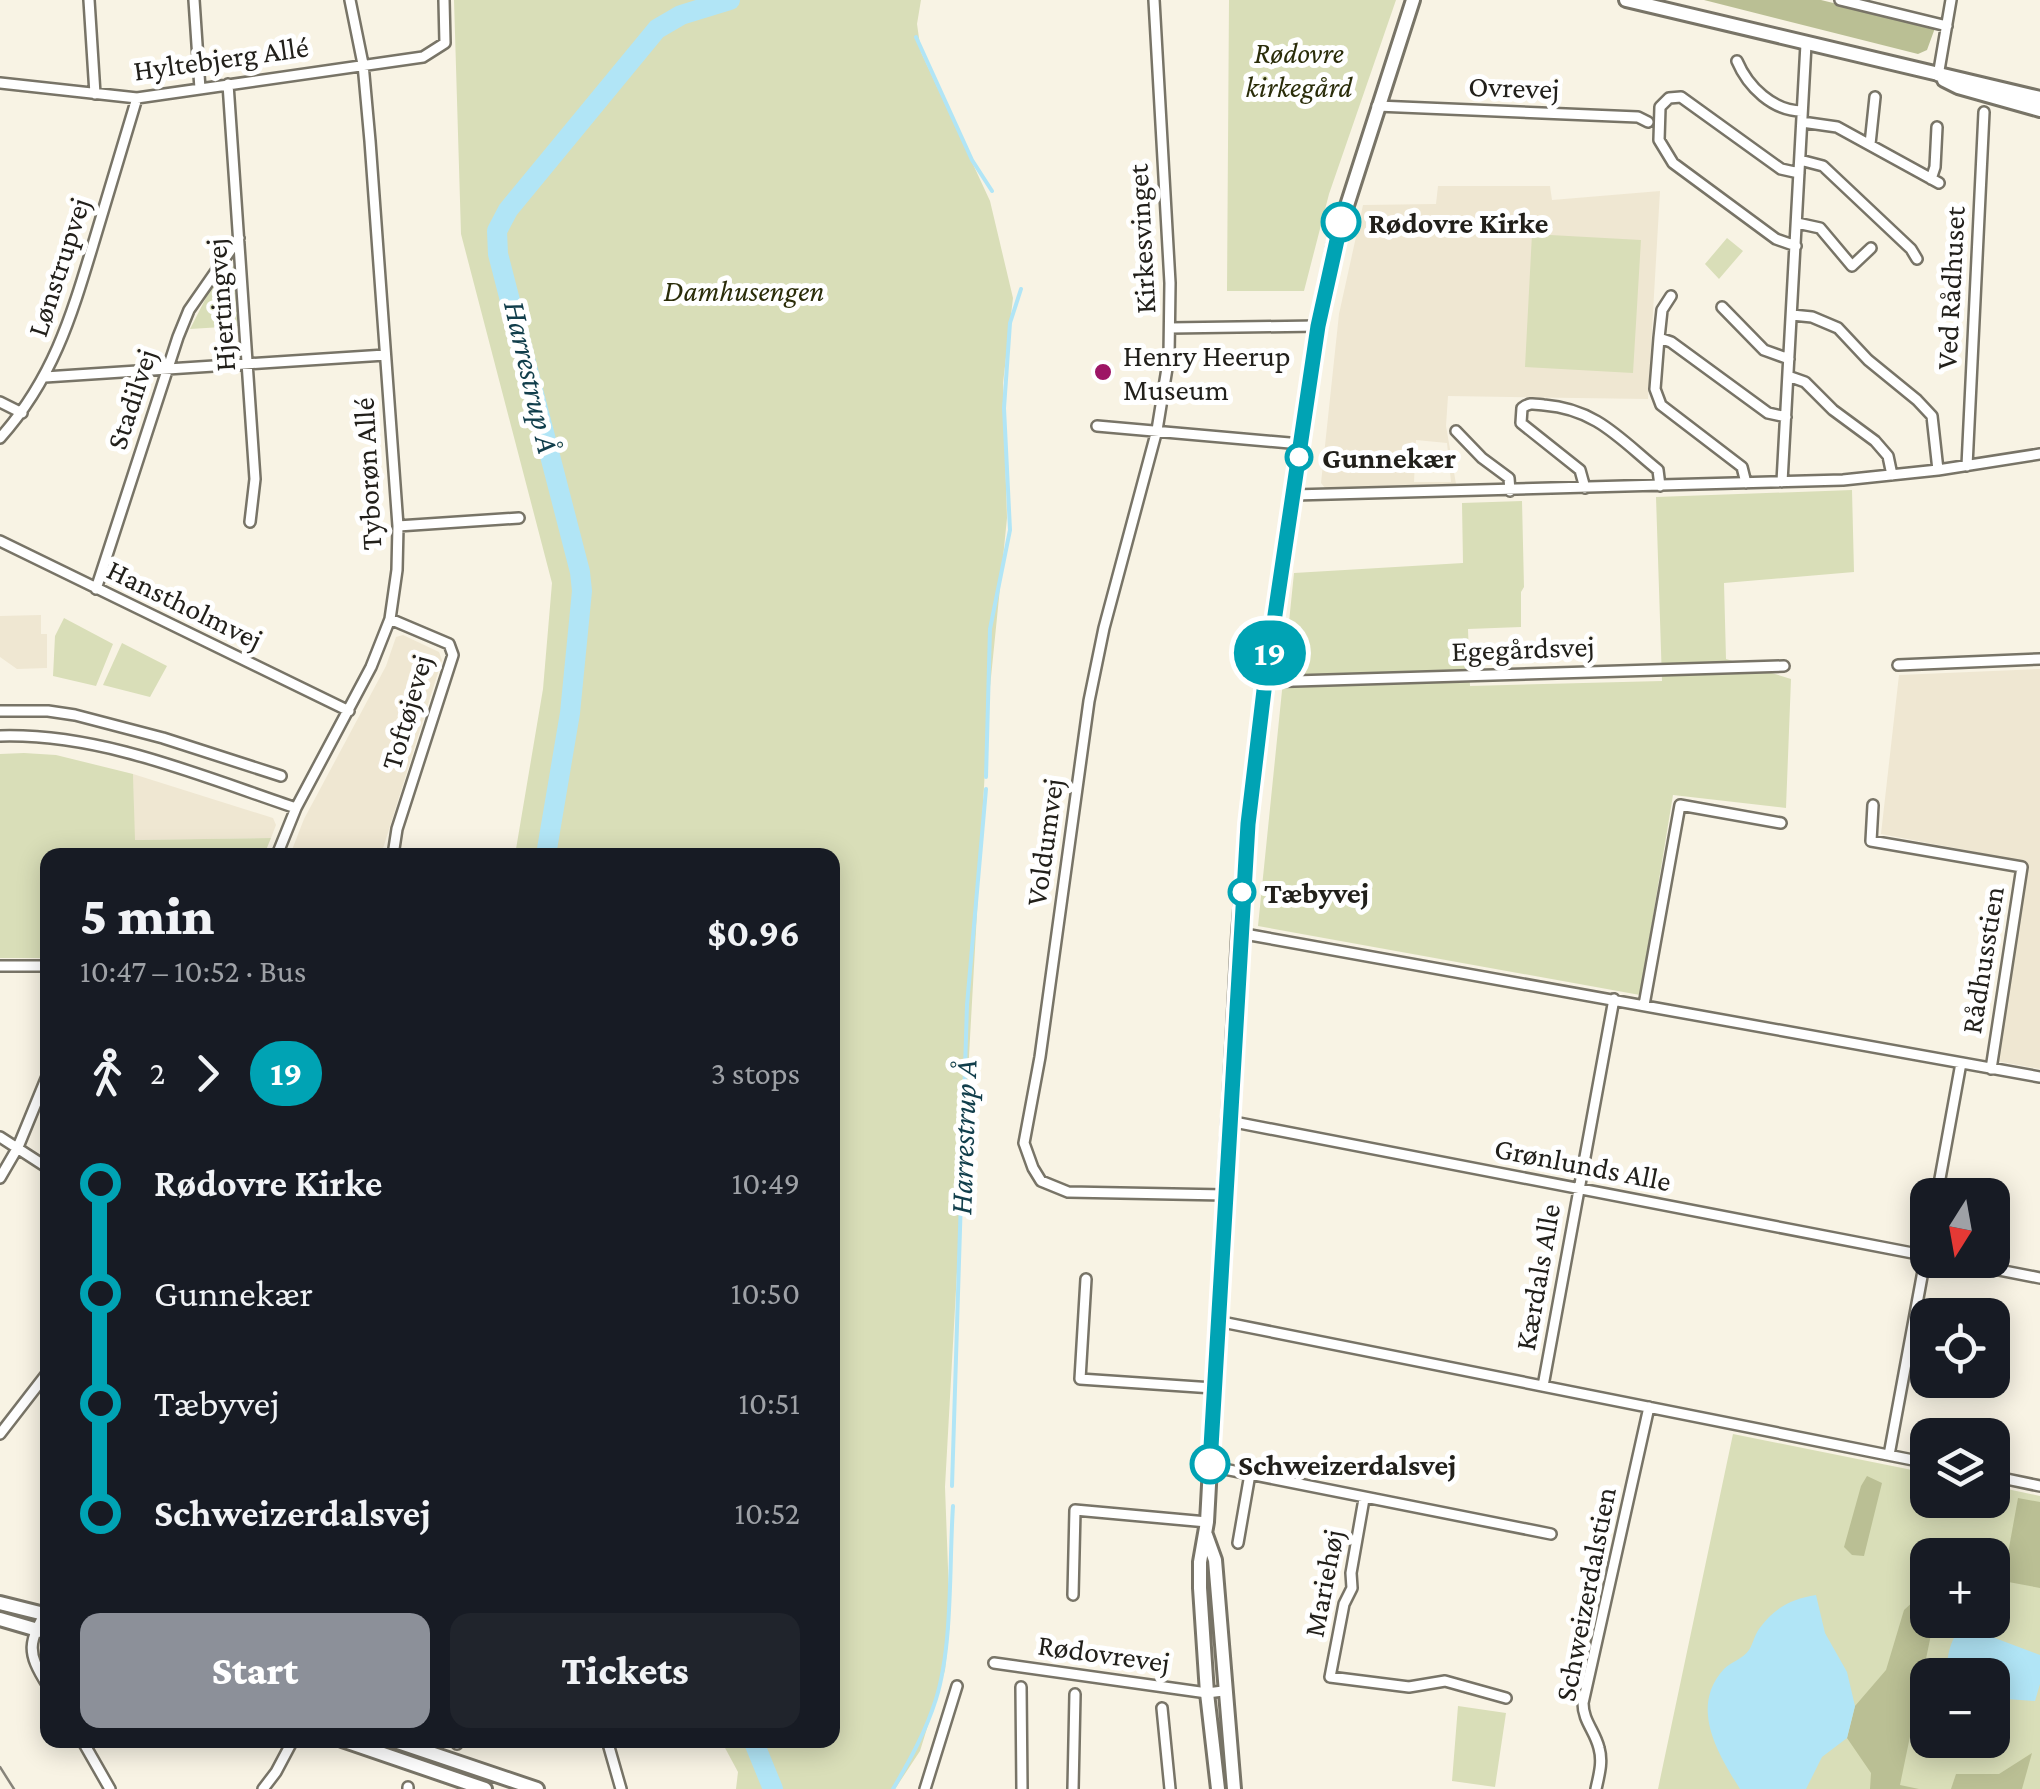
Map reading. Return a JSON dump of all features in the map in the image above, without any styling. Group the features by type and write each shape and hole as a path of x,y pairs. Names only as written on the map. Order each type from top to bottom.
{"street":[{"path":"89,0 95,94"},
{"path":"194,0 200,89"},
{"name":"Tyborøn Allé","path":"280,848 296,808 372,667 390,619 397,570 398,526 363,64 350,0"},
{"name":"Hyltebjerg Allé","path":"0,84 136,98 423,57 445,44 444,0"},
{"name":"Kirkesvinget","path":"1154,0 1170,328 1318,326"},
{"name":"Rødovrevej","path":"1218,1789 1207,1692 1200,1562 1206,1529 1247,836 1265,682 1318,326 1334,246 1413,0"},
{"path":"1626,0 1938,77 2040,98"},
{"path":"1840,0 1946,26"},
{"path":"1938,77 1952,0"},
{"path":"1782,482 1806,44"},
{"path":"1737,60 1740,69 1768,101 1838,127 1935,181 1938,128"},
{"path":"1938,77 1958,87 2040,110"},
{"name":"Hjertingvej","path":"228,84 255,478 250,522"},
{"path":"1870,144 1875,97"},
{"name":"Lønstrupvej","path":"0,438 45,377 68,328 136,98"},
{"path":"1796,246 1776,239 1674,163 1659,140 1660,106 1669,98 1681,98 1781,170 1799,173"},
{"name":"Ovrevej","path":"1377,106 1638,117 1648,122"},
{"name":"Ved Rådhuset","path":"1966,466 1984,112"},
{"path":"1800,160 1823,166 1876,214 1918,260"},
{"path":"1797,222 1820,228 1852,266 1871,248"},
{"name":"Stadilvej","path":"96,590 166,370 190,310 240,236"},
{"path":"1672,297 1662,310 1658,338 1655,389 1661,405 1742,466 1746,483"},
{"path":"1722,307 1764,350 1789,359"},
{"path":"1792,315 1812,316 1838,328 1868,360 1917,400 1932,416 1938,470"},
{"name":"Voldumvej","path":"1170,328 1157,430 1104,628 1090,700 1040,1057 1024,1143 1032,1168 1041,1180 1068,1192 1225,1195"},
{"path":"1658,338 1670,342 1768,413 1786,417"},
{"path":"45,377 384,355"},
{"path":"1788,376 1806,382 1833,410 1875,441 1888,456 1892,476"},
{"path":"0,402 22,413"},
{"path":"1584,488 1580,470 1522,423 1522,408 1528,403 1570,407 1590,416 1658,470 1660,486"},
{"path":"1097,426 1301,444"},
{"path":"1456,431 1509,478 1510,491"},
{"path":"1294,494 1782,482 1892,476 2040,454"},
{"path":"398,526 519,518"},
{"name":"Hanstholmvej","path":"0,541 349,711"},
{"name":"Toftøjevej","path":"390,619 449,644 453,655 394,848"},
{"path":"1898,664 2040,659"},
{"name":"Egegårdsvej","path":"1265,682 1784,666"},
{"path":"0,712 62,713 164,738 281,776"},
{"path":"0,736 57,738 156,761 296,808"},
{"path":"156,761 164,738"},
{"path":"1644,1004 1680,804 1781,822"},
{"name":"Rådhusstien","path":"1873,805 1872,840 2022,867 1991,1068"},
{"path":"1240,933 2040,1078"},
{"path":"0,966 40,966"},
{"name":"Kærdals Alle","path":"1543,1386 1614,999"},
{"path":"1939,1178 1961,1063"},
{"path":"0,1178 18,1147 40,1093"},
{"name":"Grønlunds Alle","path":"1229,1121 1910,1249"},
{"path":"0,1137 40,1162"},
{"path":"2010,1272 2040,1278"},
{"path":"1890,1456 1922,1278"},
{"path":"1086,1279 1080,1379 1214,1388"},
{"path":"1217,1321 1910,1460"},
{"path":"0,1434 40,1382"},
{"name":"Schweizerdalstien","path":"1596,1789 1600,1755 1586,1722 1583,1702 1649,1407"},
{"name":"Mariehøj","path":"1210,1466 1551,1534"},
{"path":"1238,1543 1250,1474"},
{"path":"2010,1480 2040,1486"},
{"name":"Mariehøj","path":"1364,1498 1352,1588 1344,1604 1330,1676 1409,1688 1446,1682 1506,1698"},
{"path":"1073,1595 1074,1510 1206,1529"},
{"name":"Rødovrevej","path":"1206,1529 1215,1560 1234,1789"},
{"path":"0,1603 40,1611"},
{"path":"0,1620 40,1630"},
{"path":"40,1633 30,1642 33,1662 40,1673"},
{"name":"Rødovrevej","path":"994,1663 1207,1692 1224,1691"},
{"path":"925,1789 957,1686"},
{"path":"1020,1687 1022,1789"},
{"path":"1073,1789 1075,1694"},
{"path":"1162,1708 1170,1789"},
{"path":"87,1748 110,1789"},
{"path":"262,1789 288,1748"},
{"path":"366,1748 486,1789 492,1774"},
{"path":"416,1748 537,1789"},
{"path":"608,1748 621,1789"}],"shaded area":[{"path":"1438,186 1550,186 1552,200 1660,191 1648,399 1448,396 1446,426 1456,484 1326,489 1321,483 1339,314 1363,205 1436,204","holes":["1416,440 1447,443 1451,482 1414,482"]},
{"path":"41,615 41,634 47,634 47,668 17,669 0,657 0,616"},
{"path":"403,635 439,652 442,660 383,848 293,848 304,819 386,666 396,637"},
{"path":"2040,669 2040,1069 1986,1059 2017,860 1881,834 1899,675"},
{"path":"133,774 273,818 276,825 271,838 134,840"}],"green space":[{"name":"Damhusengen","path":"454,0 921,0 917,24 921,52 990,201 1013,298 1003,383 1007,518 989,697 945,1487 950,1622 945,1670 920,1751 895,1789 736,1789 738,1772 725,1748 840,1748 840,848 516,848 543,689 552,583 461,234"},
{"name":"Rødovre kirkegård","path":"1229,0 1396,0 1329,194 1304,291 1227,291"},
{"path":"1704,0 1821,0 1935,28 1927,50 1918,54"},
{"path":"1532,234 1641,240 1633,373 1525,367"},
{"path":"1727,238 1743,251 1719,279 1705,264"},
{"path":"230,264 234,266 238,326 190,329 209,292"},
{"path":"1852,490 1854,572 1724,583 1726,659 1791,679 1786,808 1673,795 1640,995 1258,926 1294,573 1463,563 1462,503 1522,501 1521,627 1468,629 1470,686 1662,681 1656,497"},
{"path":"64,618 113,644 96,686 53,676 55,636"},
{"path":"122,643 167,666 150,697 103,685"},
{"path":"0,754 56,755 133,774 135,840 271,838 267,848 40,848 40,958 0,958"},
{"path":"1733,1434 1910,1470 1910,1518 2010,1518 2010,1490 2040,1496 2040,1789 1658,1789"},
{"path":"1867,1476 1882,1483 1864,1556 1852,1555 1844,1547"},
{"path":"2018,1498 2040,1502 2040,1588 2010,1582 2010,1542"},
{"path":"1910,1605 1910,1638 1930,1638 1926,1658 1910,1658 1910,1736 1900,1785 1919,1789 1870,1789 1871,1773 1847,1738 1855,1706 1886,1670 1904,1610"},
{"path":"1458,1706 1506,1713 1495,1787 1452,1781"},
{"path":"2032,1753 2022,1789 1951,1789 1956,1774 1999,1774"}],"water":[{"path":"1816,1595 1825,1633 1847,1672 1855,1706 1847,1738 1822,1757 1806,1789 1740,1789 1711,1730 1708,1714 1714,1684 1724,1669 1746,1653 1771,1615 1791,1602"},
{"path":"1954,1638 1995,1638 2040,1655 2040,1684 2035,1701 2010,1699 2010,1658 1948,1658"}],"waterway":[{"name":"Harrestrup Å","path":"547,848 570,713 582,591 498,254 497,231 508,210 657,29 681,15 730,0"},
{"name":"Harrestrup Å","path":"916,37 972,160 992,191"},
{"name":"Harrestrup Å","path":"986,777 990,629 1010,530 1004,408 1010,323 1021,289"},
{"name":"Harrestrup Å","path":"952,1486 967,1005 986,789"},
{"name":"Harrestrup Å","path":"893,1789 927,1722 941,1678 948,1629 953,1506"},
{"name":"Harrestrup Å","path":"756,1748 773,1789"}],"tram line":[{"path":"0,1767 14,1789"}],"bus line":[{"name":"19","path":"1210,1464 1248,824 1318,326 1341,222"}],"place":[{"name":"Rødovre Kirke","path":"1341,222"},
{"name":"Henry Heerup Museum","path":"1103,372"},
{"name":"Gunnekær","path":"1299,457"},
{"name":"Tæbyvej","path":"1242,892"},
{"name":"Schweizerdalsvej","path":"1210,1464"}]}
